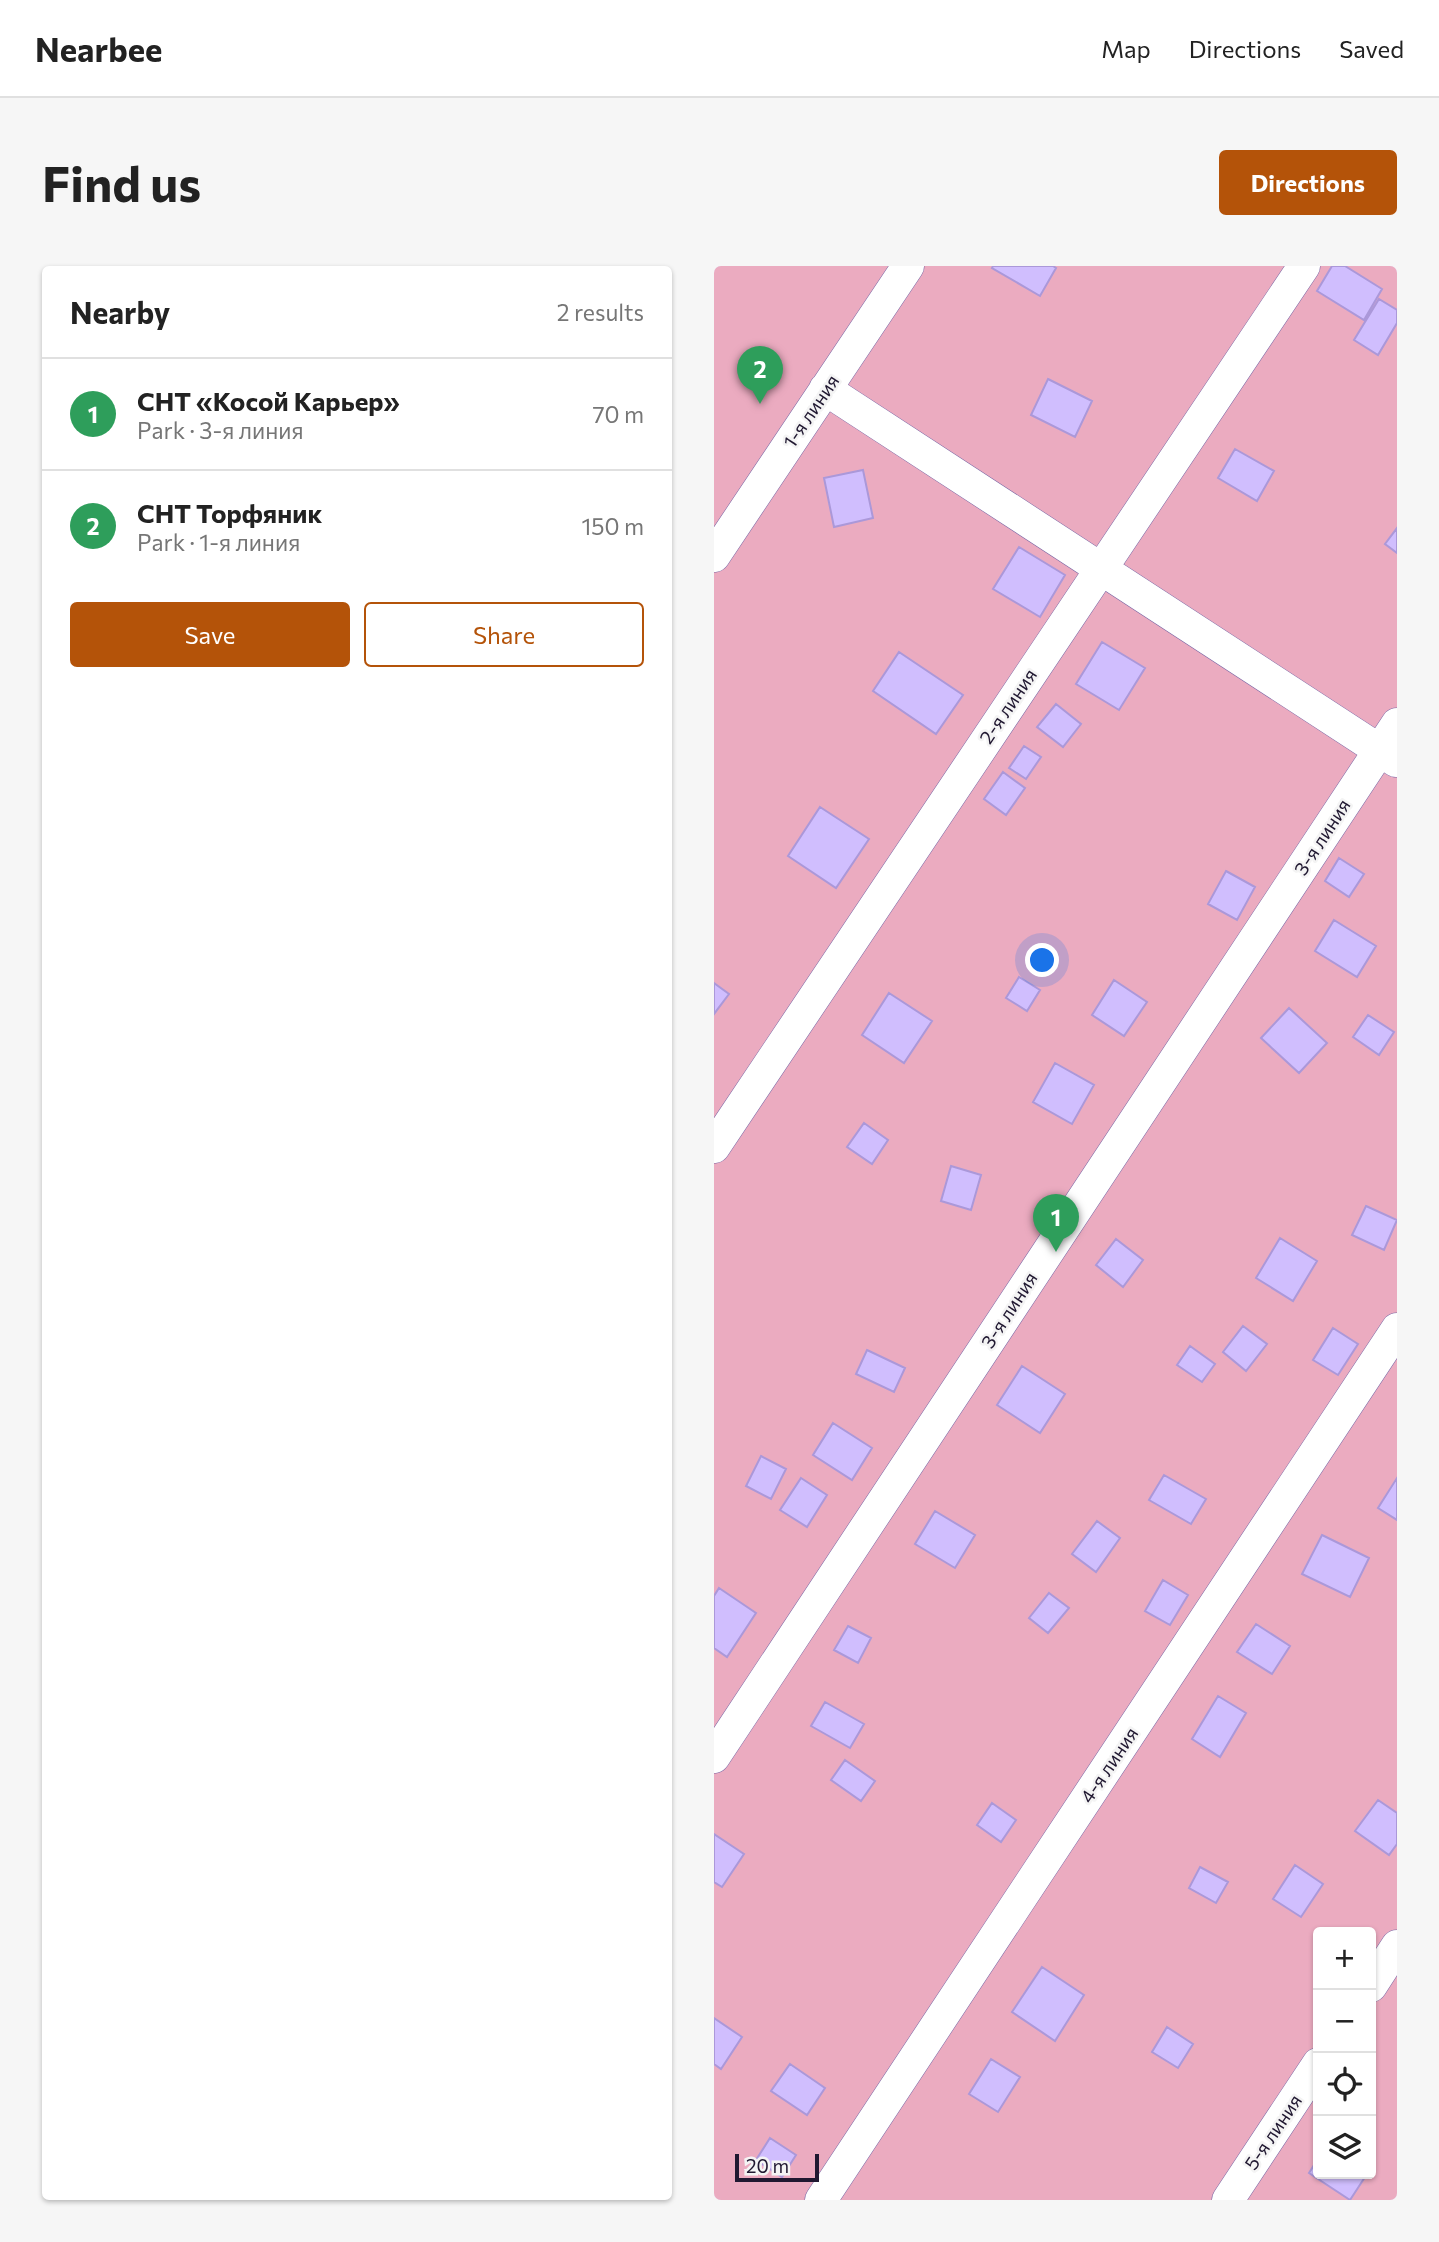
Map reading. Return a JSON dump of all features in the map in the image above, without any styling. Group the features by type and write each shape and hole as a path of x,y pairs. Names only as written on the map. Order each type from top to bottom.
{"street":[{"name":"1-я линия","path":"714,555 908,266"},
{"name":"2-я линия","path":"714,1147 1304,266"},
{"path":"825,389 1388,756"},
{"name":"3-я линия","path":"714,1757 1388,756 1397,724"},
{"name":"4-я линия","path":"821,2200 1397,1329"},
{"path":"1376,1978 1397,1946"},
{"name":"5-я линия","path":"1228,2200 1313,2072"}],"shaded area":[{"path":"714,266 1397,266 1397,2200 714,2200"}],"building":[{"path":"1332,266 1345,266 1382,289 1364,320 1317,291"},
{"path":"992,268 1056,268 1040,296"},
{"path":"1379,299 1397,310 1397,323 1378,355 1354,340"},
{"path":"1048,379 1092,401 1075,437 1031,415"},
{"path":"1235,449 1274,471 1257,501 1218,478"},
{"path":"863,470 873,518 834,527 824,478"},
{"path":"1397,528 1397,553 1385,544"},
{"path":"1019,547 1065,575 1040,617 993,589"},
{"path":"1102,642 1145,668 1119,710 1076,684"},
{"path":"899,652 963,695 936,734 873,691"},
{"path":"1056,704 1081,724 1063,747 1037,727"},
{"path":"1024,746 1041,757 1026,779 1009,768"},
{"path":"1003,772 1025,788 1006,815 984,799"},
{"path":"820,807 869,839 836,888 788,856"},
{"path":"1339,858 1364,874 1349,897 1325,881"},
{"path":"1226,871 1255,887 1237,920 1208,904"},
{"path":"1334,920 1376,946 1357,977 1315,951"},
{"path":"1019,977 1040,990 1027,1011 1006,998"},
{"path":"1114,980 1147,1002 1124,1036 1092,1015"},
{"path":"714,983 729,994 714,1014"},
{"path":"889,993 932,1021 904,1063 862,1035"},
{"path":"1289,1008 1327,1043 1299,1073 1261,1038"},
{"path":"1368,1015 1394,1032 1379,1055 1353,1037"},
{"path":"1055,1063 1094,1085 1072,1124 1033,1102"},
{"path":"864,1123 888,1140 872,1164 847,1147"},
{"path":"951,1166 981,1175 971,1210 941,1201"},
{"path":"1366,1206 1397,1220 1384,1250 1352,1235"},
{"path":"1280,1238 1317,1261 1293,1301 1256,1278"},
{"path":"1116,1239 1143,1260 1123,1287 1096,1265"},
{"path":"1243,1326 1267,1344 1246,1371 1223,1352"},
{"path":"1333,1328 1358,1344 1338,1375 1313,1360"},
{"path":"1190,1346 1215,1364 1202,1382 1177,1365"},
{"path":"867,1350 905,1368 894,1392 856,1374"},
{"path":"1022,1366 1065,1394 1040,1433 997,1405"},
{"path":"833,1423 872,1448 852,1480 813,1455"},
{"path":"761,1456 786,1469 771,1499 746,1486"},
{"path":"1164,1475 1206,1499 1191,1524 1149,1500"},
{"path":"801,1478 827,1495 807,1527 780,1510"},
{"path":"1397,1478 1397,1520 1378,1508"},
{"path":"935,1511 975,1535 955,1568 915,1544"},
{"path":"1097,1521 1120,1538 1096,1572 1072,1554"},
{"path":"1322,1535 1369,1558 1350,1597 1302,1574"},
{"path":"1163,1580 1188,1595 1170,1625 1145,1611"},
{"path":"719,1588 756,1613 727,1657 714,1648 714,1596"},
{"path":"1049,1593 1069,1608 1048,1633 1029,1618"},
{"path":"1256,1624 1290,1646 1272,1674 1237,1652"},
{"path":"848,1626 871,1638 858,1663 834,1650"},
{"path":"1218,1696 1246,1713 1220,1757 1192,1739"},
{"path":"825,1702 864,1724 850,1748 811,1726"},
{"path":"845,1760 875,1781 861,1801 831,1780"},
{"path":"1378,1800 1397,1813 1397,1844 1389,1855 1355,1831"},
{"path":"992,1803 1016,1820 1001,1842 977,1825"},
{"path":"714,1834 744,1854 722,1887 714,1882"},
{"path":"1295,1865 1323,1884 1301,1917 1273,1899"},
{"path":"1200,1867 1228,1882 1216,1903 1189,1888"},
{"path":"1042,1967 1084,1995 1055,2041 1012,2012"},
{"path":"714,2018 742,2037 721,2069 714,2064"},
{"path":"1167,2027 1193,2044 1178,2068 1152,2052"},
{"path":"991,2059 1020,2077 998,2112 969,2094"},
{"path":"790,2064 825,2088 807,2115 771,2091"},
{"path":"770,2138 796,2155 782,2177 756,2160"},
{"path":"1318,2179 1364,2179 1350,2200"}],"place":[{"name":"СНТ Торфяник","path":"760,404"},
{"name":"СНТ «Косой Карьер»","path":"1056,1252"}]}
